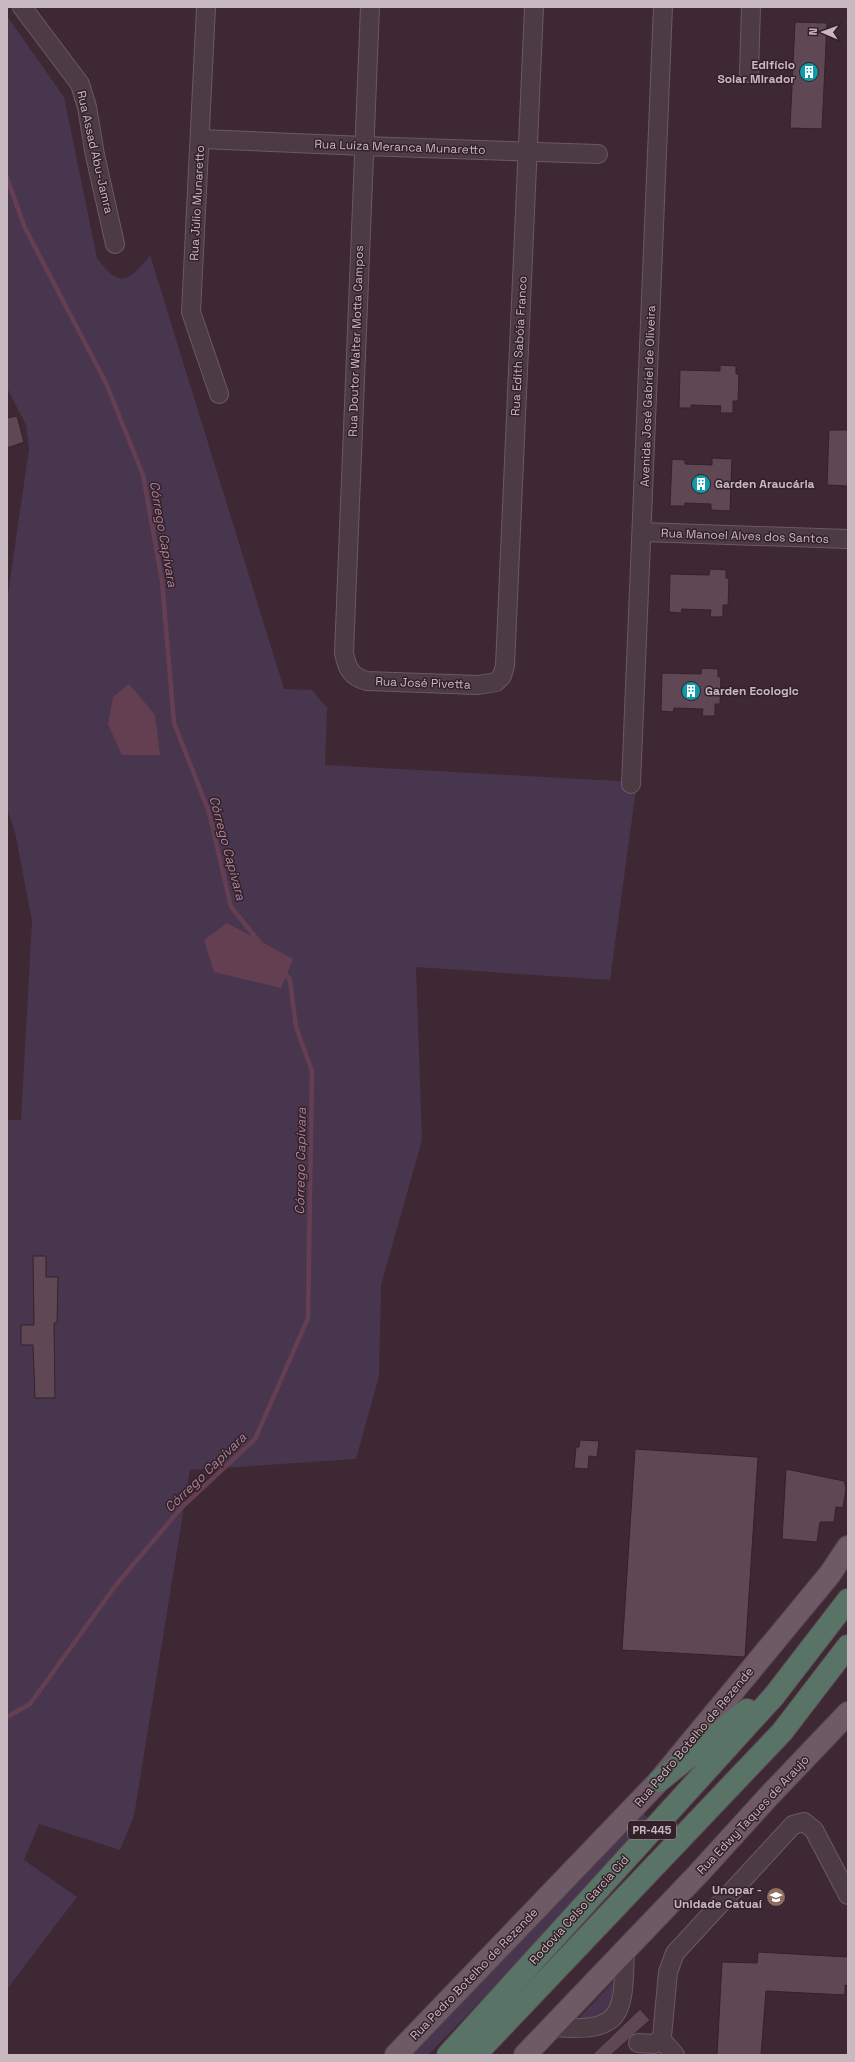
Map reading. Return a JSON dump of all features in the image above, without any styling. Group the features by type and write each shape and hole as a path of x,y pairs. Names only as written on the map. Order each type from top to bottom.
{"highway":[{"name":"Rodovia Celso Garcia Cid","path":"448,2055 774,1696 848,1600"},
{"name":"Rodovia Celso Garcia Cid","path":"475,2055 782,1732 848,1646"},
{"path":"782,1732 848,1664"},
{"path":"659,1781 790,1675"}],"main road":[{"name":"Rua Pedro Botelho de Rezende","path":"396,2055 659,1781 830,1574 848,1546"},
{"name":"Rua Edwy Taques de Araujo","path":"525,2055 847,1717"}],"street":[{"name":"Rua Assad Abu-Jamra","path":"22,7 80,84 87,107 95,155 115,244"},
{"name":"Rua Júlio Munaretto","path":"206,7 201,139 191,312 219,394"},
{"name":"Rua Doutor Walter Motta Campos","path":"351,673 344,653 370,7"},
{"name":"Rua Edith Sabóia Franco","path":"496,682 502,676 505,666 534,7"},
{"name":"Avenida José Gabriel de Oliveira","path":"631,784 643,532 663,7"},
{"path":"749,73 751,7"},
{"name":"Rua Luiza Meranca Munaretto","path":"201,139 598,154"},
{"name":"Rua Manoel Alves dos Santos","path":"643,532 848,539"},
{"name":"Rua José Pivetta","path":"351,673 358,679 367,681 478,685 496,682"},
{"path":"675,2055 661,2039 668,1972 674,1953 788,1829 797,1823 804,1822 809,1824 814,1830 848,1895"},
{"path":"552,2027 589,2028 607,2022 614,2016 619,2010 622,1999 625,1951"},
{"path":"640,2045 651,2044 661,2039"}],"shaded area":[{"path":"7,16 64,97 97,258 112,274 118,278 124,278 130,276 136,271 150,255 284,689 312,690 327,708 325,765 637,782 610,980 416,967 422,1140 381,1285 379,1376 356,1459 190,1470 134,1816 120,1850 39,1824 24,1860 77,1897 7,1989 7,1120 21,1120 32,921 15,832 7,809 7,601 29,449 26,425 7,388"},
{"path":"129,684 155,715 160,755 122,755 108,724 113,697"},
{"path":"227,923 293,959 281,988 214,972 204,940"},
{"path":"643,1813 654,1824 428,2055 410,2055"},
{"path":"615,1980 612,2000 607,2011 596,2017 576,2021"}],"building":[{"name":"Edifício Solar Mirador","path":"795,22 827,23 822,129 790,128"},
{"path":"720,365 736,366 736,374 739,374 738,401 733,401 733,413 720,413 721,406 691,405 691,408 679,408 680,370 720,371"},
{"path":"17,416 24,442 7,448 7,418"},
{"path":"829,430 848,430 848,486 827,485"},
{"name":"Garden Araucária","path":"712,458 732,459 730,511 711,510 711,504 685,503 685,506 670,506 672,459 685,460 685,464 712,465"},
{"path":"710,569 726,570 726,578 729,579 728,605 723,605 723,617 710,617 711,610 682,609 681,613 669,612 670,574 709,575"},
{"name":"Garden Ecologic","path":"702,668 718,669 718,677 721,677 720,704 715,704 715,716 702,716 703,709 674,708 673,712 661,711 662,673 701,674"},
{"path":"33,1256 46,1256 46,1277 58,1277 57,1323 54,1323 55,1398 35,1398 33,1345 21,1345 21,1325 34,1325"},
{"path":"580,1440 599,1441 597,1457 589,1456 588,1469 574,1468 576,1447 579,1447"},
{"path":"635,1449 758,1457 745,1657 622,1650"},
{"path":"786,1469 844,1481 846,1488 843,1508 836,1507 834,1522 820,1522 817,1542 782,1539"},
{"path":"758,1952 848,1957 848,1986 845,1985 845,1995 766,1991 761,2055 717,2055 722,1962 757,1963"},
{"path":"640,2009 650,2020 611,2055 592,2055"}],"waterway":[{"name":"Córrego Capivara","path":"7,178 25,228 106,383 143,475 162,581 174,723 209,812 231,907 261,944"},
{"name":"Córrego Capivara","path":"7,1717 30,1704 116,1585 181,1508 255,1439 308,1318 312,1071 296,1027 290,980 283,971"}],"place":[{"name":"Edifício Solar Mirador","path":"809,72"},
{"name":"Garden Araucária","path":"701,484"},
{"name":"Garden Ecologic","path":"691,691"},
{"name":"Unopar - Unidade Catuaí","path":"776,1897"}]}
